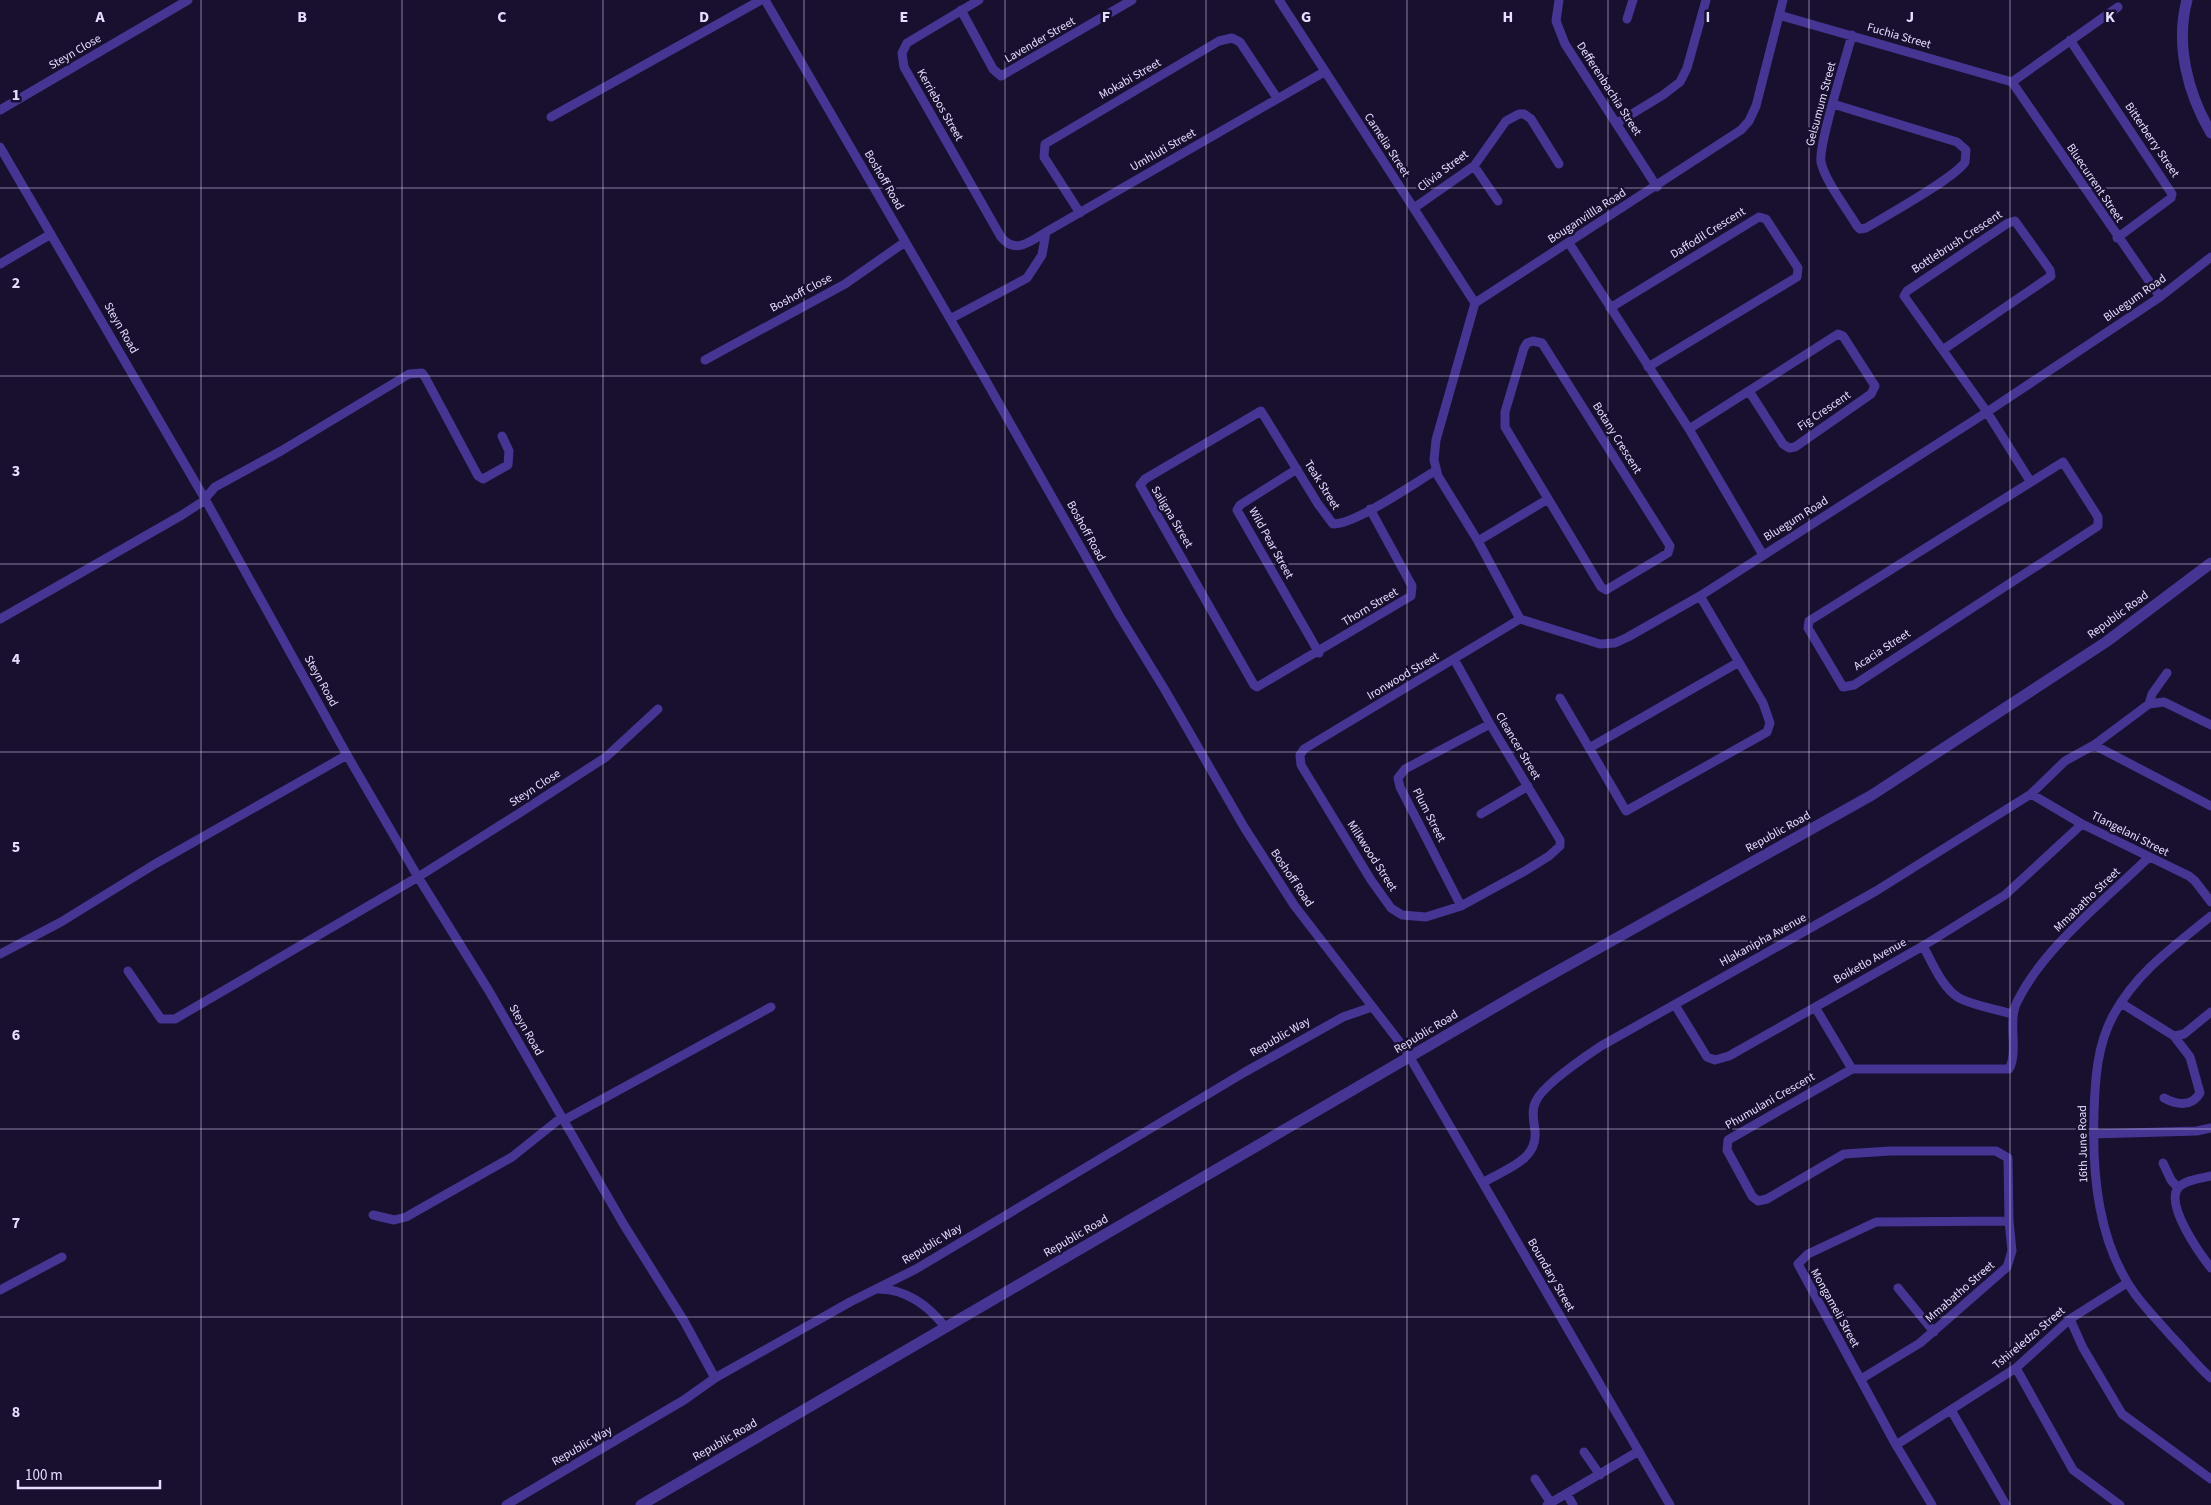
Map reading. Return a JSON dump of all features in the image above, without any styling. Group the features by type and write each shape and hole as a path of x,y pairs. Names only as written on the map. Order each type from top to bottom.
{"street":[{"name":"Steyn Close","path":"0,110 188,0"},
{"path":"551,117 763,0"},
{"name":"Boshoff Road","path":"763,0 950,319 1119,615 1260,853 1320,939 1411,1057"},
{"name":"Kerriebos Street","path":"979,0 906,43 902,59 904,66 1001,237 1007,244 1014,246"},
{"name":"Lavender Street","path":"961,10 993,69 1001,76 1132,0"},
{"name":"Camelia Street","path":"1279,0 1475,303"},
{"name":"Defferenbachia Street","path":"1559,0 1556,21 1561,36 1657,187"},
{"path":"1627,19 1633,0"},
{"path":"1617,123 1664,95 1680,82 1687,68 1706,0"},
{"name":"Bouganvillla Road","path":"1475,303 1657,187 1735,136 1746,126 1756,106 1783,0"},
{"path":"2187,0 2183,28 2186,67 2196,106 2211,133"},
{"path":"2012,82 2118,7"},
{"name":"Fuchia Street","path":"1780,15 2012,82"},
{"name":"Gelsumum Street","path":"1834,104 1957,142 1966,150 1965,162 1958,170 1861,229 1834,188 1821,162 1821,151 1852,35"},
{"name":"Mokabi Street","path":"1080,213 1044,157 1045,144 1211,46 1228,38 1240,42 1277,98"},
{"name":"Bitterberry Street","path":"2070,40 2172,194 2171,198 2118,238"},
{"name":"Umhluti Street","path":"1014,246 1024,245 1324,72"},
{"name":"Bluecurrent Street","path":"2012,82 2160,297"},
{"name":"Clivia Street","path":"1414,208 1474,166 1502,126 1519,114 1530,119 1559,164"},
{"name":"Steyn Road","path":"0,146 205,499 347,755 418,877 489,991 624,1225 700,1349 715,1378"},
{"path":"1474,166 1498,201"},
{"name":"Daffodil Crescent","path":"1610,308 1759,217 1766,219 1798,268 1797,277 1648,367"},
{"name":"Bottlebrush Crescent","path":"2014,220 2050,270 2051,276 1944,350 1905,298 1907,291 2008,222 2014,220"},
{"path":"950,319 1027,278 1042,255 1046,232"},
{"path":"0,264 51,234"},
{"name":"Boshoff Close","path":"705,360 845,284 905,242"},
{"path":"1569,243 1689,429 1763,555"},
{"name":"Bluegum Road","path":"1520,619 1594,643 1610,644 1628,637 1700,596 1987,412 2160,297 2211,258"},
{"path":"1475,303 1436,440 1435,470 1478,541 1520,619"},
{"name":"Fig Crescent","path":"1840,334 1874,382 1875,391 1795,447 1788,448 1784,446 1749,391 1840,334"},
{"name":"Botany Crescent","path":"1533,341 1542,343 1669,545 1670,550 1604,590 1548,499 1507,432 1504,422 1505,412 1524,348 1527,343 1533,341"},
{"path":"1944,350 1987,412 2030,481"},
{"path":"0,619 170,522 205,499 215,487 281,451 408,374 422,373 425,377 478,476 483,479 508,465 509,451 502,436"},
{"path":"1689,429 1749,391"},
{"name":"Teak Street","path":"1262,411 1332,523 1342,523 1370,509 1435,470"},
{"name":"Saligna Street","path":"1256,687 1140,485 1144,480 1262,411"},
{"name":"Acacia Street","path":"2063,462 2098,517 2098,525 1854,685 1843,687 1808,628 1809,621 2030,481 2063,462"},
{"name":"Wild Pear Street","path":"1297,469 1240,505 1237,510 1319,652"},
{"path":"1478,541 1548,499"},
{"name":"Thorn Street","path":"1256,687 1410,598 1412,586 1370,509"},
{"name":"Republic Road","path":"641,1505 1538,982 1872,795 2106,642 2211,563"},
{"path":"1560,698 1627,811 1767,732 1770,725 1763,703 1700,596"},
{"name":"Ironwood Street","path":"1300,755 1304,749 1520,619"},
{"name":"Cleancer Street","path":"1454,659 1560,844"},
{"path":"1590,747 1739,662"},
{"path":"2167,673 2152,694 2149,704 2164,702 2211,725"},
{"name":"Hlakanipha Avenue","path":"1484,1182 1532,1152 1535,1141 1533,1111 1535,1102 1553,1083 1601,1046 1850,907 2031,794 2065,761 2094,745 2149,704"},
{"name":"Steyn Close","path":"128,971 161,1018 175,1019 418,877 606,757 658,709"},
{"name":"Plum Street","path":"1461,906 1398,783 1398,776 1405,769 1490,724"},
{"path":"2094,745 2211,806"},
{"path":"0,954 61,922 163,860 347,755"},
{"name":"Milkwood Street","path":"1300,755 1301,765 1371,880 1391,908 1402,915 1422,918 1461,906 1533,866 1556,850 1560,844"},
{"path":"1481,814 1528,786"},
{"name":"Tlangelani Street","path":"2031,794 2082,824 2192,878 2211,902"},
{"name":"Boiketlo Avenue","path":"1675,1005 1704,1054 1714,1060 1729,1056 1923,946 2005,895 2082,824"},
{"name":"Mmabatho Street","path":"2006,1070 2010,1068 2011,1063 2012,1014 2027,983 2053,950 2148,858"},
{"name":"16th June Road","path":"2211,916 2146,970 2121,1003 2109,1023 2100,1050 2093,1134 2094,1174 2099,1207 2116,1260 2128,1283 2141,1301 2211,1378"},
{"path":"1923,946 1944,982 1954,994 1967,1001 2012,1014"},
{"path":"2121,1003 2174,1036 2190,1057 2200,1093 2196,1099 2184,1104 2175,1104 2164,1098"},
{"path":"373,1215 394,1220 406,1217 512,1157 563,1119 771,1006"},
{"name":"Republic Way","path":"506,1505 684,1400 715,1378 850,1302 878,1290 1306,1037 1343,1017 1372,1007"},
{"path":"1815,1007 1852,1070"},
{"path":"2174,1036 2184,1034 2211,1012"},
{"name":"Boundary Street","path":"1411,1057 1670,1505"},
{"name":"Phumulani Crescent","path":"2006,1070 1852,1070 1728,1140 1728,1150 1755,1200 1761,1201 1847,1154 1996,1151 2008,1158"},
{"path":"2093,1134 2197,1131 2211,1128"},
{"name":"Mmabatho Street","path":"1861,1379 1907,1352 1934,1332 2007,1267 2012,1256 2009,1220 2008,1158"},
{"path":"2162,1163 2171,1180 2178,1188"},
{"path":"2211,1176 2182,1184 2178,1188 2176,1198 2179,1212 2195,1248 2211,1268"},
{"name":"Mongameli Street","path":"1932,1505 1896,1445 1799,1270 1798,1264 1801,1258 1876,1222 2009,1220"},
{"path":"0,1290 62,1257"},
{"name":"Tshireledzo Street","path":"1896,1445 2016,1368 2070,1319 2128,1283"},
{"path":"1898,1288 1934,1332"},
{"path":"878,1290 894,1290 908,1295 935,1315 945,1328"},
{"path":"2070,1319 2083,1348 2122,1414 2211,1479"},
{"path":"2016,1368 2076,1474 2120,1505"},
{"path":"1952,1410 2006,1505"},
{"path":"1535,1478 1549,1504 1638,1451"},
{"path":"1584,1452 1600,1475"},
{"path":"1567,1494 1573,1505"}]}
